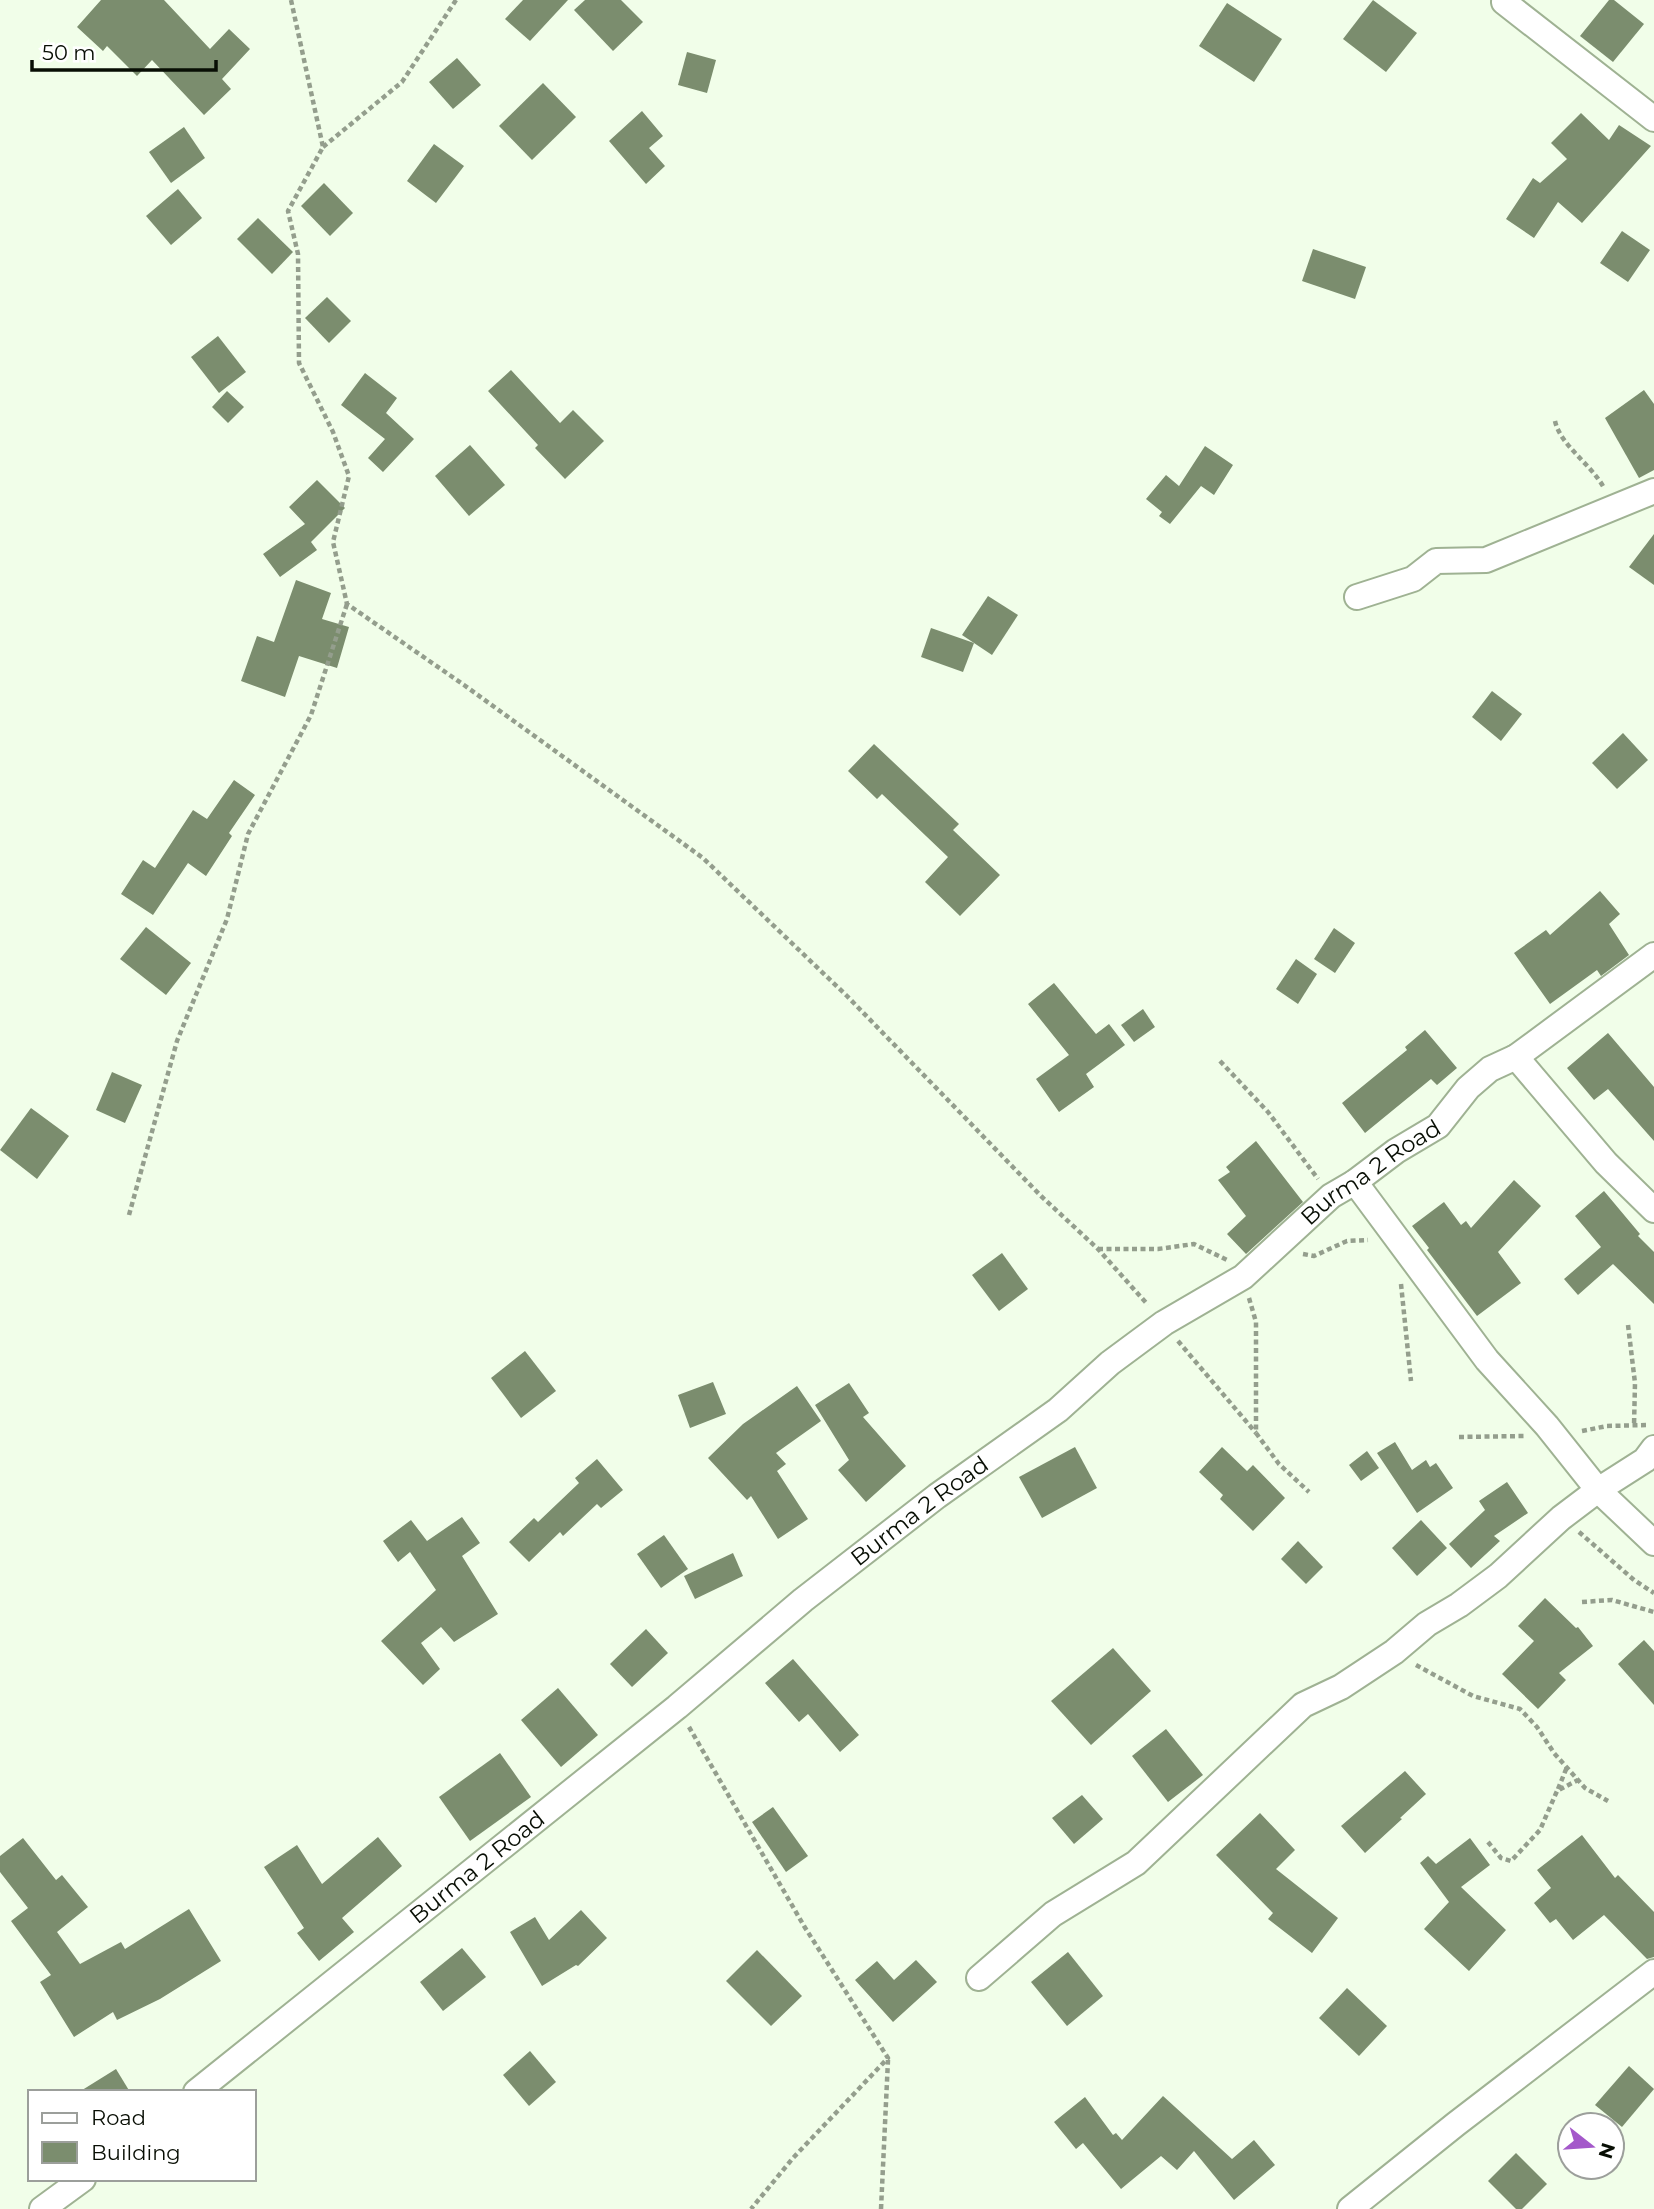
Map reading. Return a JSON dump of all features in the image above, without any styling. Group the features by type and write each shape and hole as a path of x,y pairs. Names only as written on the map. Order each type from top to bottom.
{"street":[{"path":"1504,2 1654,119"},
{"path":"1357,597 1413,579 1436,561 1486,560 1654,491"},
{"name":"Burma 2 Road","path":"198,2090 677,1707 803,1600 937,1496 1058,1410 1110,1363 1164,1323 1249,1272 1331,1196 1438,1126 1468,1088 1490,1069 1516,1057 1654,955"},
{"path":"1516,1057 1606,1163 1654,1210"},
{"path":"1355,1182 1487,1360 1547,1426 1598,1490 1654,1543"},
{"path":"979,1978 1053,1914 1136,1863 1303,1705 1341,1687 1394,1652 1427,1624 1459,1605 1498,1576 1561,1518 1650,1454"},
{"path":"1350,2209 1654,1972"},
{"path":"42,2209 80,2181"}],"path":[{"path":"291,0 323,147"},
{"path":"129,1214 177,1041 227,919 248,834 311,715 347,604 333,542 349,476 333,432 299,363 298,254 288,211 323,147 402,82 456,0"},
{"path":"1555,421 1557,430 1603,484 1614,508"},
{"path":"347,604 703,858 847,996 1041,1196 1098,1249 1164,1323 1279,1464 1309,1492"},
{"path":"1220,1061 1268,1112 1331,1196"},
{"path":"1276,1247 1314,1256 1347,1241 1371,1240"},
{"path":"1098,1249 1158,1249 1194,1244 1249,1272 1256,1322 1256,1433"},
{"path":"1408,1253 1400,1292 1411,1381"},
{"path":"1628,1325 1635,1383 1634,1424 1650,1454"},
{"path":"1561,1518 1633,1580 1654,1593"},
{"path":"1581,1601 1612,1600 1654,1612"},
{"path":"1394,1652 1474,1696 1520,1709 1585,1788 1608,1801"},
{"path":"677,1707 804,1926 888,2058 881,2209"},
{"path":"1488,1842 1502,1858 1511,1861 1540,1830 1567,1767"},
{"path":"1557,1791 1578,1780"},
{"path":"751,2209 793,2158 888,2058"}],"building":[{"path":"101,0 164,0 210,49 229,29 250,49 222,79 231,89 204,115 152,60 137,76 107,46 103,51 77,27"},
{"path":"523,0 568,0 530,41 505,19"},
{"path":"585,0 621,0 643,22 613,51 574,10"},
{"path":"1373,0 1417,33 1386,72 1343,39"},
{"path":"1609,0 1614,0 1644,24 1613,62 1580,36"},
{"path":"1227,3 1282,39 1254,82 1199,46"},
{"path":"687,52 716,60 707,93 678,85"},
{"path":"457,58 481,85 453,109 429,82"},
{"path":"543,83 576,117 532,160 499,126"},
{"path":"642,111 663,136 649,148 665,166 646,184 609,141"},
{"path":"1581,113 1609,140 1619,125 1651,146 1582,223 1558,202 1534,238 1506,219 1533,178 1540,183 1567,159 1551,143"},
{"path":"184,127 205,158 171,183 149,152"},
{"path":"434,144 464,166 436,203 407,181"},
{"path":"324,183 353,213 330,236 301,206"},
{"path":"178,189 202,218 171,245 146,216"},
{"path":"258,218 293,252 272,274 237,239"},
{"path":"1622,231 1650,250 1628,282 1600,263"},
{"path":"1313,249 1366,267 1355,299 1302,281"},
{"path":"327,297 351,321 329,343 305,318"},
{"path":"218,336 246,372 219,393 191,357"},
{"path":"511,370 560,423 573,410 604,441 565,479 535,448 538,445 488,391"},
{"path":"365,373 397,398 386,413 414,439 383,472 368,458 385,439 341,405"},
{"path":"1644,390 1654,404 1654,470 1639,478 1605,418"},
{"path":"227,391 244,407 228,423 212,407"},
{"path":"470,445 505,485 469,516 435,476"},
{"path":"1205,446 1233,465 1214,495 1201,486 1170,524 1159,516 1162,512 1146,499 1166,475 1179,486"},
{"path":"317,480 345,508 311,542 317,550 280,577 263,554 305,524 289,507"},
{"path":"1654,534 1654,585 1629,567"},
{"path":"296,580 331,593 322,619 349,627 337,668 299,656 285,697 241,681 257,636 274,642"},
{"path":"988,596 1018,615 992,655 962,635"},
{"path":"931,628 974,643 963,672 921,657"},
{"path":"1492,691 1522,714 1501,741 1472,717"},
{"path":"1623,733 1648,760 1617,789 1592,763"},
{"path":"874,744 959,824 953,830 1000,875 960,916 925,882 948,857 882,794 877,799 848,771"},
{"path":"234,780 255,795 229,833 232,836 206,876 188,863 153,915 121,894 143,860 155,868 193,810 207,819"},
{"path":"1600,891 1620,914 1609,924 1629,955 1601,976 1597,970 1550,1004 1514,953 1546,930 1550,935"},
{"path":"146,927 191,963 166,995 120,959"},
{"path":"1334,928 1355,943 1335,973 1314,959"},
{"path":"1296,959 1317,974 1298,1004 1276,989"},
{"path":"1054,983 1096,1034 1109,1024 1125,1045 1086,1074 1094,1087 1059,1112 1036,1079 1069,1055 1028,1004"},
{"path":"1143,1009 1155,1027 1134,1042 1121,1025"},
{"path":"1425,1030 1457,1068 1437,1085 1431,1079 1365,1133 1342,1103 1407,1050 1405,1047"},
{"path":"1608,1033 1654,1087 1654,1141 1608,1089 1594,1100 1567,1068"},
{"path":"112,1072 142,1085 125,1123 96,1110"},
{"path":"31,1108 69,1136 37,1179 0,1150"},
{"path":"1256,1141 1303,1202 1246,1254 1227,1234 1246,1216 1218,1180 1230,1172 1226,1167"},
{"path":"1514,1180 1541,1206 1498,1252 1521,1283 1477,1316 1412,1226 1444,1202 1461,1225 1466,1221 1471,1228"},
{"path":"1604,1191 1640,1234 1638,1236 1654,1252 1654,1304 1613,1264 1578,1295 1564,1279 1601,1247 1575,1216"},
{"path":"1002,1253 1028,1289 999,1311 972,1275"},
{"path":"525,1351 556,1391 521,1418 491,1378"},
{"path":"713,1382 726,1414 690,1428 678,1395"},
{"path":"849,1383 869,1413 863,1417 906,1466 866,1502 838,1470 849,1460 815,1405"},
{"path":"797,1386 821,1421 776,1453 786,1464 777,1471 808,1519 778,1539 751,1496 747,1500 708,1458 743,1424"},
{"path":"1395,1442 1412,1470 1426,1460 1430,1467 1436,1463 1453,1488 1417,1513 1377,1453"},
{"path":"1075,1447 1097,1488 1042,1518 1019,1477"},
{"path":"1222,1447 1247,1471 1253,1465 1285,1498 1253,1531 1220,1499 1223,1495 1199,1472"},
{"path":"1367,1451 1379,1468 1361,1481 1349,1465"},
{"path":"597,1459 623,1490 601,1508 597,1504 563,1536 560,1532 529,1562 509,1542 534,1518 538,1522 579,1483 575,1478"},
{"path":"1507,1482 1528,1513 1494,1536 1500,1541 1471,1568 1449,1544 1485,1510 1479,1501"},
{"path":"462,1517 480,1543 462,1556 498,1614 454,1642 441,1627 421,1643 440,1669 423,1685 381,1641 436,1590 410,1552 398,1562 383,1541 411,1520 427,1541"},
{"path":"1421,1520 1447,1548 1417,1576 1392,1548"},
{"path":"664,1535 688,1569 661,1588 637,1554"},
{"path":"1298,1541 1323,1567 1306,1584 1281,1559"},
{"path":"733,1553 743,1576 695,1599 684,1576"},
{"path":"1545,1598 1578,1627 1593,1646 1559,1673 1566,1680 1538,1709 1502,1674 1534,1641 1518,1626"},
{"path":"646,1629 668,1653 632,1687 610,1664"},
{"path":"1644,1640 1654,1651 1654,1705 1618,1664"},
{"path":"1113,1648 1151,1691 1091,1745 1051,1701"},
{"path":"793,1659 859,1735 840,1752 808,1714 799,1722 765,1683"},
{"path":"558,1688 598,1735 561,1767 521,1720"},
{"path":"1166,1729 1203,1775 1168,1802 1132,1756"},
{"path":"500,1753 531,1797 470,1841 439,1797"},
{"path":"1405,1771 1426,1794 1365,1853 1341,1826"},
{"path":"1082,1795 1103,1819 1074,1844 1052,1818"},
{"path":"773,1807 808,1856 786,1872 752,1822"},
{"path":"1260,1813 1295,1850 1276,1869 1338,1918 1312,1953 1268,1919 1273,1913 1216,1855"},
{"path":"1582,1835 1615,1878 1618,1875 1654,1912 1654,1957 1647,1959 1604,1915 1573,1940 1556,1919 1550,1923 1534,1903 1551,1888 1537,1870"},
{"path":"378,1837 402,1866 342,1918 354,1932 319,1961 297,1933 304,1928 264,1867 297,1845 322,1884"},
{"path":"23,1838 56,1880 62,1875 88,1907 57,1932 80,1964 121,1942 125,1949 189,1909 221,1961 160,1999 117,2020 113,2012 74,2037 40,1982 51,1975 11,1921 28,1908 0,1872 0,1856"},
{"path":"1470,1838 1490,1865 1461,1887 1506,1930 1469,1971 1424,1929 1449,1902 1420,1863 1428,1856 1436,1864"},
{"path":"581,1910 607,1938 578,1966 542,1986 510,1932 535,1917 549,1940"},
{"path":"462,1948 486,1977 443,2011 420,1982"},
{"path":"757,1950 802,1996 771,2026 726,1981"},
{"path":"1068,1952 1103,1996 1067,2026 1031,1982"},
{"path":"916,1960 937,1982 893,2022 855,1980 877,1961 894,1980"},
{"path":"1347,1988 1387,2026 1359,2056 1319,2018"},
{"path":"530,2051 556,2082 529,2106 503,2075"},
{"path":"1629,2066 1654,2089 1626,2122 1626,2111 1602,2111 1595,2105"},
{"path":"116,2069 129,2090 82,2090"},
{"path":"1163,2096 1232,2159 1254,2140 1275,2165 1234,2200 1194,2151 1177,2170 1161,2156 1121,2189 1083,2143 1076,2149 1054,2122 1085,2097 1113,2135 1116,2133 1122,2140"},
{"path":"1516,2153 1547,2184 1522,2209 1516,2209 1488,2181"}]}
